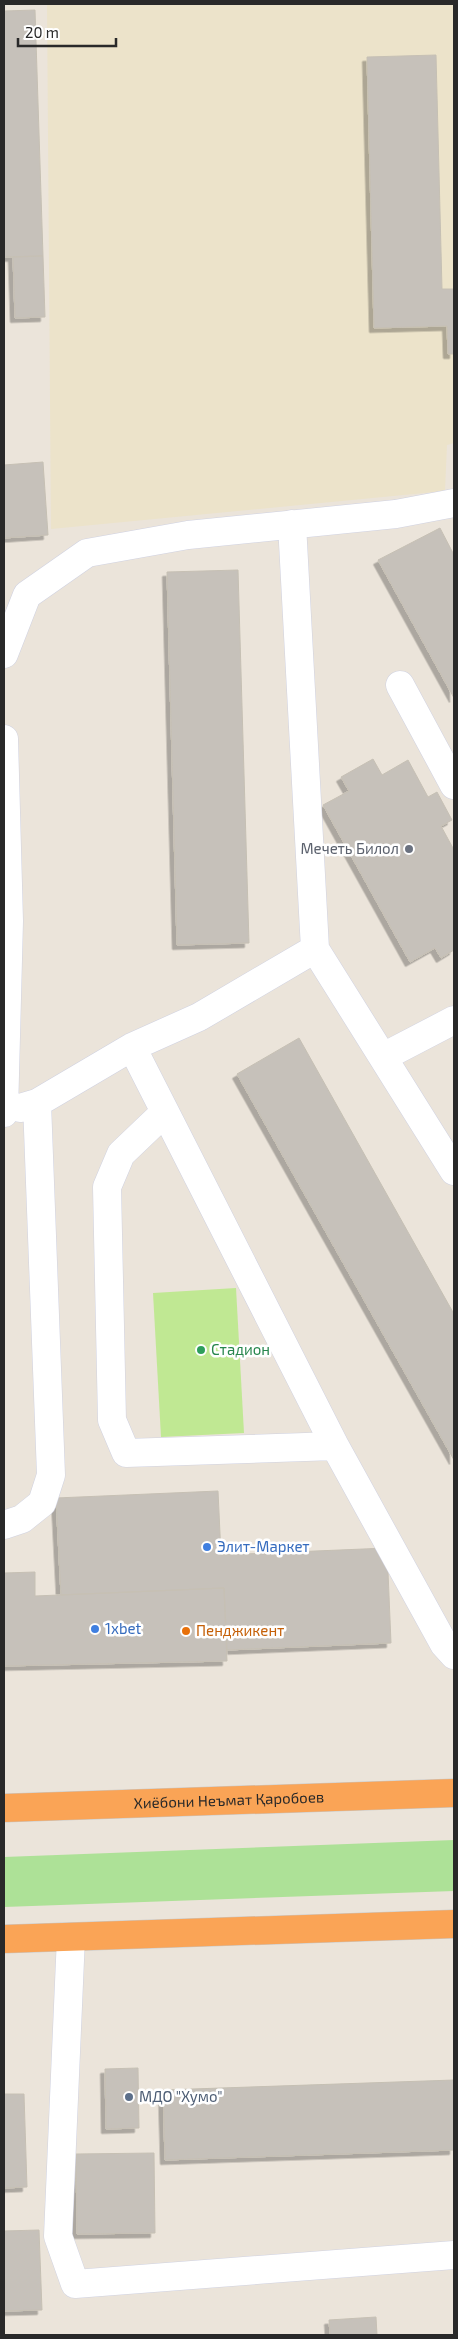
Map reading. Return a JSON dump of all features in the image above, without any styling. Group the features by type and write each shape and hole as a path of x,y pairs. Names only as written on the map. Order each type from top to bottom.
{"highway":[{"name":"Хиёбони Неъмат Қаробоев","path":"4,1808 454,1793"},
{"path":"4,1939 454,1924"}],"lane":[{"path":"4,654 28,595 86,553 188,535 396,514 454,503"},
{"path":"292,524 315,949 454,1171"},
{"path":"400,685 454,786"},
{"path":"4,739 9,920 4,1113 37,1102 132,1047 199,1018 315,949"},
{"path":"383,1057 454,1020"},
{"path":"132,1047 335,1446 444,1644 454,1655"},
{"path":"4,1525 22,1519 42,1503 51,1475 37,1102"},
{"path":"166,1112 121,1154 107,1187 112,1420 126,1453 335,1446"},
{"path":"70,1937 58,2236 75,2284 454,2255"}],"shaded area":[{"path":"47,4 454,4 454,443 447,445 445,491 51,529"}],"green space":[{"path":"236,1288 244,1433 161,1437 153,1293"},
{"path":"454,1840 454,1891 4,1907 4,1857"}],"building":[{"path":"35,10 43,256 4,257 4,11"},
{"path":"436,55 442,289 454,289 454,354 448,354 447,326 374,328 367,57"},
{"path":"43,256 45,317 15,318 13,257"},
{"path":"43,462 48,535 4,538 4,465"},
{"path":"440,528 454,555 454,698 378,560"},
{"path":"238,570 249,943 177,945 167,572"},
{"path":"373,759 382,775 408,760 428,797 437,792 452,820 441,826 454,850 454,950 441,958 435,948 410,962 323,805 349,791 341,777"},
{"path":"299,1038 454,1314 454,1460 237,1074"},
{"path":"218,1491 221,1555 387,1548 391,1643 227,1650 224,1588 61,1595 56,1498"},
{"path":"35,1572 35,1596 224,1588 227,1661 4,1666 4,1573"},
{"path":"138,2068 139,2128 106,2129 105,2069"},
{"path":"454,2080 454,2150 165,2160 163,2090"},
{"path":"4,2094 24,2094 27,2187 4,2188"},
{"path":"154,2153 155,2233 77,2234 76,2154"},
{"path":"39,2230 42,2310 4,2311 4,2231"},
{"path":"376,2317 377,2335 330,2335 329,2320"}],"place":[{"name":"Мечеть Билол","path":"409,849"},
{"name":"Стадион","path":"201,1350"},
{"name":"Элит-Маркет","path":"207,1547"},
{"name":"1xbet","path":"95,1629"},
{"name":"Пенджикент","path":"186,1631"},
{"name":"МДО \"Хумо\"","path":"129,2097"}]}
